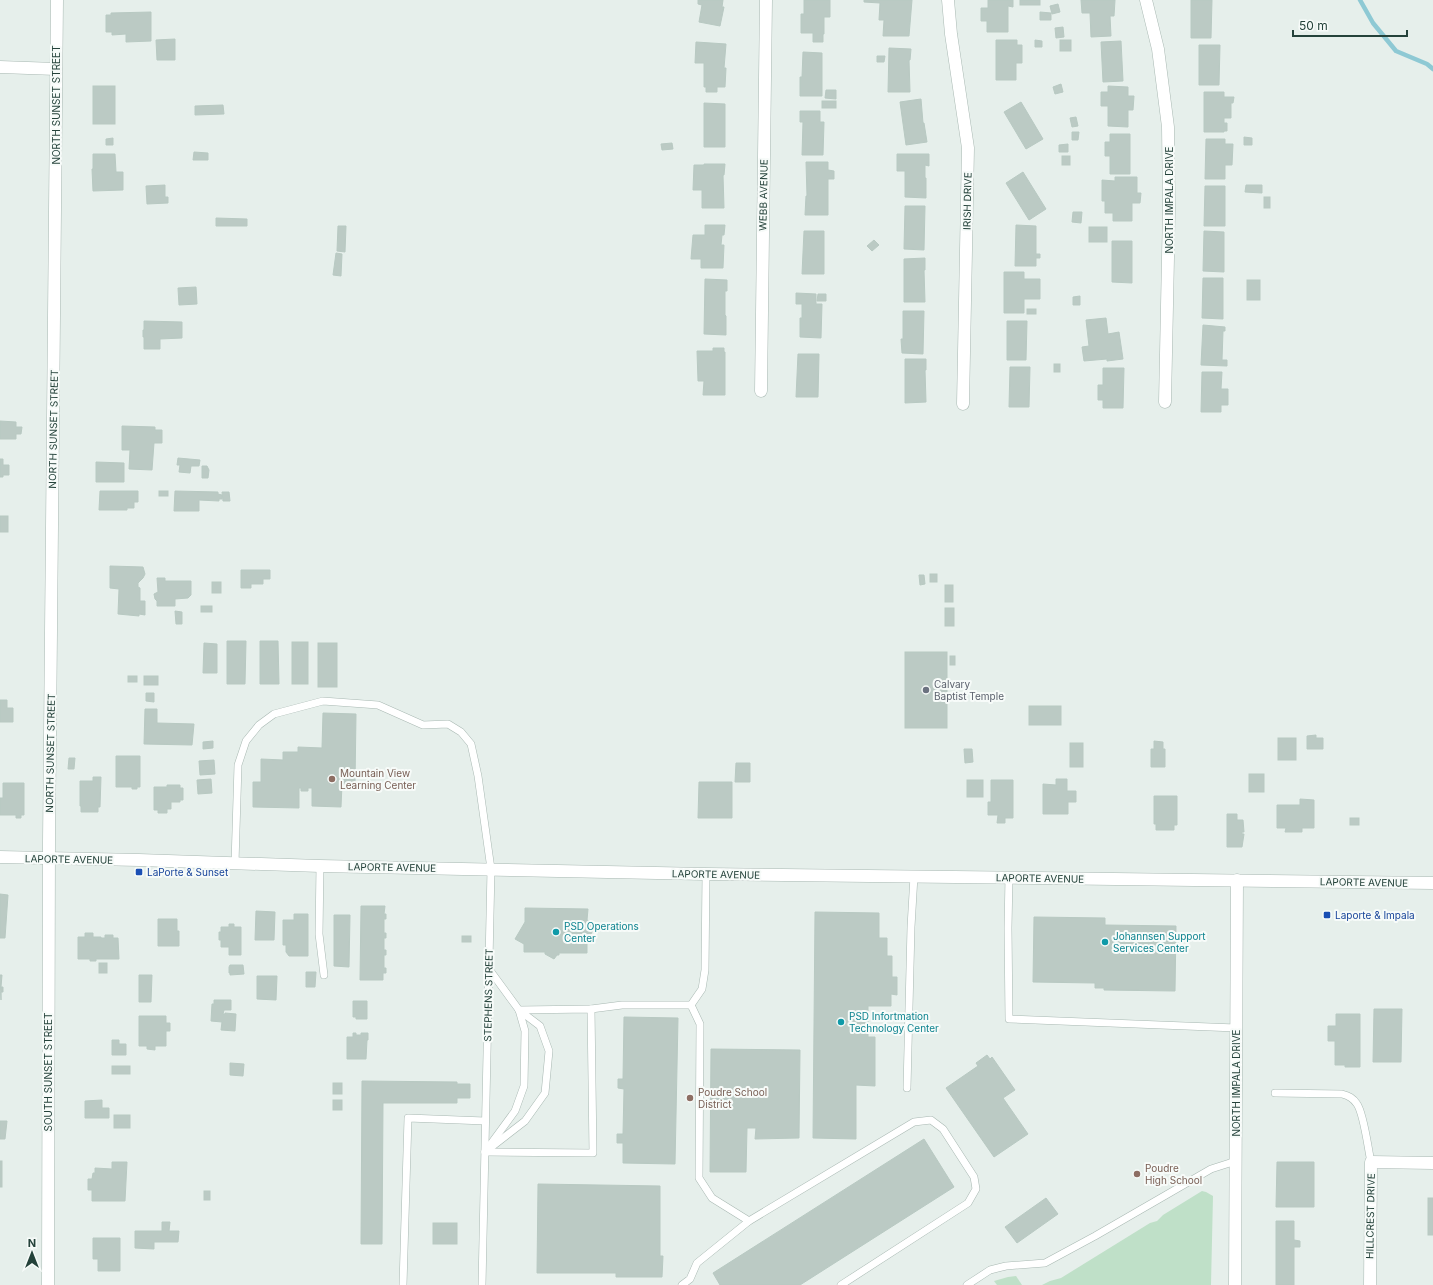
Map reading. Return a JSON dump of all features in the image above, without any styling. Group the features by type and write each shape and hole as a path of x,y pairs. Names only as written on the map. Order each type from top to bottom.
{"street":[{"name":"NORTH SUNSET STREET","path":"49,858 57,0"},
{"name":"WEBB AVENUE","path":"761,391 766,0"},
{"name":"IRISH DRIVE","path":"948,0 951,34 968,148 963,404"},
{"name":"NORTH IMPALA DRIVE","path":"1146,0 1158,49 1168,127 1169,209 1165,402"},
{"path":"0,68 56,68"},
{"name":"LAPORTE AVENUE","path":"0,857 320,866 706,874 1433,883"},
{"name":"SOUTH SUNSET STREET","path":"48,1285 49,858"},
{"name":"NORTH IMPALA DRIVE","path":"1235,1285 1237,880"},
{"name":"HILLCREST DRIVE","path":"1370,1285 1371,1162 1433,1163"}],"lane":[{"name":"STEPHENS STREET","path":"235,863 238,764 246,741 259,725 274,714 323,701 378,705 423,725 448,724 460,732 471,744 478,776 491,869 482,1285"},
{"path":"320,866 319,934 324,975"},
{"path":"691,1005 702,989 705,970 706,874"},
{"path":"907,1088 911,927 914,876"},
{"path":"1009,878 1008,1019 1236,1028"},
{"path":"485,1152 525,1121 544,1093 549,1051 540,1026 519,1010 489,968"},
{"path":"519,1010 591,1009 622,1005 691,1005"},
{"path":"691,1005 700,1024 699,1178 712,1198 749,1221"},
{"path":"485,1152 593,1153 591,1009"},
{"path":"485,1152 515,1111 524,1086 525,1031 519,1010"},
{"path":"1275,1093 1342,1094 1350,1096 1358,1105 1371,1162"},
{"path":"403,1285 408,1118 486,1121"},
{"path":"682,1285 690,1279 697,1263 749,1221 914,1122 931,1120 943,1129 947,1135 974,1177 976,1189 968,1203 841,1285"},
{"path":"967,1285 990,1270 1006,1266 1045,1263 1211,1169 1236,1160"}],"green space":[{"path":"1202,1191 1213,1196 1211,1285 1042,1285 1061,1278 1150,1223 1157,1221 1163,1215"},
{"path":"1016,1276 1022,1285 997,1285 994,1281 1008,1277"}],"building":[{"path":"698,0 723,0 722,7 724,7 720,26 699,22 702,5 698,4"},
{"path":"804,0 830,0 830,17 824,17 823,42 813,42 813,33 801,33 801,14 804,14"},
{"path":"864,0 912,0 909,36 883,36 884,20 879,20 880,3 864,2"},
{"path":"988,0 1013,0 1013,7 1008,6 1008,32 987,32 987,21 981,21 981,8 988,8"},
{"path":"1020,0 1040,0 1040,5 1020,5"},
{"path":"1081,0 1115,0 1114,16 1110,16 1111,36 1091,37 1090,13 1082,13"},
{"path":"1191,0 1212,0 1211,38 1191,38"},
{"path":"1058,4 1060,12 1052,14 1050,6"},
{"path":"151,12 151,41 126,42 126,34 112,35 112,32 106,32 106,15 111,15 111,13"},
{"path":"1040,12 1051,13 1051,20 1040,20"},
{"path":"1063,27 1064,37 1056,38 1055,28"},
{"path":"175,39 175,60 157,60 156,40"},
{"path":"996,40 1017,40 1017,45 1022,45 1022,63 1016,63 1016,80 996,80"},
{"path":"1035,40 1042,41 1042,47 1035,47"},
{"path":"1060,40 1071,40 1071,51 1060,51"},
{"path":"1121,41 1123,81 1103,82 1101,42"},
{"path":"696,42 726,44 724,68 726,68 725,87 717,87 717,92 706,92 706,87 704,87 704,63 695,63"},
{"path":"1199,45 1220,45 1219,85 1199,85"},
{"path":"889,48 911,49 909,60 910,92 888,92"},
{"path":"803,52 822,53 822,96 800,96 800,77 802,77"},
{"path":"877,56 885,56 884,62 877,62"},
{"path":"1061,84 1063,92 1055,94 1053,87"},
{"path":"93,86 115,86 115,124 93,124"},
{"path":"1108,86 1128,87 1128,96 1134,96 1133,110 1128,110 1128,127 1108,126 1108,106 1101,106 1101,92 1108,92"},
{"path":"826,90 836,90 836,99 825,98"},
{"path":"1204,92 1224,92 1224,97 1234,97 1233,103 1231,103 1231,118 1224,118 1224,123 1227,123 1227,131 1204,132"},
{"path":"921,99 923,123 927,142 906,145 900,102"},
{"path":"822,101 836,101 836,108 822,108"},
{"path":"1021,102 1043,139 1026,149 1004,112"},
{"path":"704,103 725,104 725,147 704,147"},
{"path":"223,105 224,114 195,115 195,106"},
{"path":"800,111 820,111 820,122 824,122 823,155 802,155 803,122 800,122"},
{"path":"1076,117 1078,126 1072,127 1070,118"},
{"path":"1072,132 1079,132 1078,140 1072,140"},
{"path":"1110,134 1130,134 1130,174 1110,174 1110,156 1105,156 1105,142 1110,142"},
{"path":"1244,137 1252,138 1252,145 1244,145"},
{"path":"113,138 113,145 106,145 106,139"},
{"path":"1206,139 1225,139 1225,144 1233,144 1232,165 1225,165 1225,179 1205,179"},
{"path":"672,143 673,149 662,150 661,144"},
{"path":"1068,144 1068,152 1059,152 1059,145"},
{"path":"194,152 208,153 208,160 193,160"},
{"path":"93,154 115,154 116,172 123,172 123,190 93,191"},
{"path":"897,154 929,154 929,166 925,165 926,198 905,197 905,171 897,171"},
{"path":"1062,156 1070,156 1070,165 1062,165"},
{"path":"806,162 828,162 828,170 834,171 834,179 828,179 828,215 805,215 807,196"},
{"path":"725,164 723,175 724,208 702,208 702,190 693,190 694,165"},
{"path":"1023,172 1046,209 1029,220 1006,183"},
{"path":"1115,177 1137,177 1137,193 1141,193 1140,203 1132,203 1132,221 1113,221 1113,213 1105,213 1105,201 1102,201 1102,180 1115,181"},
{"path":"165,185 165,197 168,197 168,203 147,204 146,186"},
{"path":"1246,185 1262,185 1262,193 1245,192"},
{"path":"1205,186 1225,186 1225,226 1204,226"},
{"path":"1264,197 1270,197 1270,208 1264,208"},
{"path":"905,206 925,206 924,250 904,249"},
{"path":"1073,212 1082,212 1081,223 1072,222"},
{"path":"216,218 247,219 247,226 216,226"},
{"path":"705,225 725,225 721,245 724,245 723,268 701,268 701,259 691,259 693,235 705,235"},
{"path":"1016,225 1036,226 1036,254 1040,254 1040,258 1036,258 1036,266 1015,266"},
{"path":"338,226 346,226 345,252 337,251"},
{"path":"1089,227 1107,227 1107,242 1089,242"},
{"path":"804,231 824,231 824,274 802,274"},
{"path":"1204,231 1224,232 1224,272 1203,271"},
{"path":"874,240 879,245 872,251 867,246"},
{"path":"1112,241 1132,241 1132,283 1112,282"},
{"path":"336,253 342,254 341,276 333,275"},
{"path":"925,258 925,302 904,302 904,259"},
{"path":"1004,272 1024,272 1024,279 1040,279 1040,299 1024,299 1024,313 1004,313"},
{"path":"1203,278 1223,278 1223,319 1202,318"},
{"path":"705,279 727,280 727,291 725,291 726,335 704,334"},
{"path":"1247,280 1260,280 1260,300 1247,300"},
{"path":"196,287 197,304 179,305 178,288"},
{"path":"796,293 816,294 816,304 822,304 821,338 800,337 802,304 796,304"},
{"path":"818,294 826,294 826,301 817,301"},
{"path":"1080,296 1080,305 1073,305 1073,297"},
{"path":"1027,309 1036,309 1036,314 1027,314"},
{"path":"903,311 924,311 923,354 902,353 901,339 903,339"},
{"path":"1106,318 1108,334 1119,332 1123,359 1084,361 1082,347 1089,346 1086,320"},
{"path":"144,321 182,322 182,338 160,339 160,349 144,349"},
{"path":"1007,321 1027,321 1026,360 1007,360"},
{"path":"1203,325 1225,327 1225,331 1223,331 1222,360 1227,360 1227,366 1201,365"},
{"path":"713,348 724,348 725,395 703,395 704,381 698,381 697,351 713,351"},
{"path":"798,354 819,354 818,397 796,397"},
{"path":"905,359 926,359 926,402 905,403"},
{"path":"1054,364 1060,364 1060,372 1054,372"},
{"path":"1010,367 1030,367 1029,407 1009,407"},
{"path":"1103,368 1124,368 1123,408 1103,408 1103,400 1098,400 1098,385 1103,385"},
{"path":"1202,372 1222,372 1221,389 1228,389 1228,405 1221,405 1221,412 1201,412"},
{"path":"0,421 16,422 16,427 22,427 21,434 16,434 16,439 0,439"},
{"path":"122,426 155,427 155,430 162,430 162,443 154,443 152,470 129,469 130,450 122,450"},
{"path":"178,458 200,460 199,466 191,466 190,473 179,472 180,465 177,465"},
{"path":"0,459 3,459 3,465 9,465 9,475 3,475 3,477 0,477"},
{"path":"96,462 124,463 124,482 96,482"},
{"path":"202,466 207,466 209,470 208,478 202,478"},
{"path":"100,491 138,491 138,502 134,502 134,508 127,508 127,510 99,510"},
{"path":"159,491 168,491 168,496 159,496"},
{"path":"175,491 218,492 218,494 222,495 222,499 219,499 219,501 199,500 199,511 174,511"},
{"path":"222,492 229,492 230,501 223,501"},
{"path":"0,516 8,516 8,532 0,532"},
{"path":"110,566 143,567 145,574 138,583 138,587 140,588 140,601 145,601 145,615 139,614 139,616 118,614 119,589 110,588"},
{"path":"241,570 270,570 270,579 263,579 263,584 251,584 251,588 241,588"},
{"path":"930,574 937,574 937,582 930,582"},
{"path":"919,575 924,575 925,584 920,585"},
{"path":"157,578 165,578 165,581 191,581 191,595 188,598 175,599 175,606 157,606 157,601 154,594 158,592"},
{"path":"212,582 221,582 221,593 212,593"},
{"path":"945,585 953,585 953,602 945,602"},
{"path":"201,606 212,606 212,612 201,612"},
{"path":"945,608 954,608 954,626 945,626"},
{"path":"175,611 182,612 182,624 176,624"},
{"path":"227,641 246,641 245,684 227,684"},
{"path":"260,641 278,641 279,684 260,684"},
{"path":"292,642 308,642 308,684 292,684"},
{"path":"204,643 217,644 217,673 203,673"},
{"path":"318,643 337,643 337,687 318,687"},
{"name":"Calvary Baptist Temple","path":"905,652 947,652 947,728 905,728"},
{"path":"950,656 955,656 955,665 950,665"},
{"path":"128,676 137,676 137,682 128,682"},
{"path":"144,676 158,676 158,685 144,685"},
{"path":"146,693 154,693 154,702 146,701"},
{"path":"0,700 7,700 7,708 13,708 13,722 0,722"},
{"path":"1029,706 1061,706 1061,725 1029,725"},
{"path":"145,709 157,709 157,723 194,724 192,745 144,744"},
{"path":"323,713 356,714 355,784 342,784 341,807 312,806 312,788 308,788 308,791 301,791 301,788 299,788 299,808 253,807 253,782 261,782 261,759 283,760 283,752 298,752 298,747 322,748"},
{"path":"1316,735 1316,738 1323,738 1323,749 1307,749 1307,736"},
{"path":"1278,738 1296,738 1296,760 1278,760"},
{"path":"213,741 213,748 203,749 203,742"},
{"path":"1154,741 1163,742 1163,749 1165,749 1165,767 1151,767 1151,749 1154,749"},
{"path":"1070,743 1083,743 1083,767 1070,767"},
{"path":"964,749 972,749 973,762 965,763"},
{"path":"116,756 140,756 140,787 137,787 137,789 132,789 132,787 116,787"},
{"path":"69,758 75,758 74,769 68,769"},
{"path":"214,760 215,774 200,775 199,761"},
{"path":"736,763 750,763 750,782 735,782"},
{"path":"1249,774 1264,774 1264,792 1249,792"},
{"path":"93,777 101,777 100,807 98,807 98,812 81,812 80,781 93,781"},
{"path":"211,779 212,793 198,794 197,780"},
{"path":"1056,779 1067,779 1067,791 1076,791 1076,802 1068,802 1068,814 1043,814 1043,784 1056,785"},
{"path":"967,780 983,780 983,797 967,797"},
{"path":"991,780 1013,780 1013,818 1005,818 1005,823 997,823 998,815 988,815 988,802 991,802"},
{"path":"699,782 732,782 732,818 698,818"},
{"path":"3,783 24,783 24,815 21,815 21,818 16,818 16,815 0,815 0,798 3,798"},
{"path":"167,785 180,785 180,788 183,788 183,800 180,800 180,802 171,802 171,809 167,809 167,813 158,813 158,810 154,810 154,787 167,787"},
{"path":"1154,796 1177,796 1177,825 1174,825 1174,830 1156,830 1156,824 1154,824"},
{"path":"1300,799 1314,800 1314,828 1302,828 1302,832 1285,832 1286,828 1277,828 1277,805 1300,805"},
{"path":"1227,814 1237,814 1237,820 1243,820 1244,832 1242,832 1242,834 1244,834 1242,847 1227,847"},
{"path":"1350,818 1359,818 1359,825 1350,825"},
{"path":"0,894 8,895 5,938 0,938"},
{"path":"361,906 385,906 384,914 386,914 386,919 384,919 384,933 386,933 386,938 384,938 384,950 386,950 386,955 384,955 384,968 386,968 386,973 383,973 383,980 360,980"},
{"name":"PSD Operations Center","path":"525,908 588,909 587,920 596,925 587,941 587,953 559,953 559,955 557,955 554,959 545,954 545,952 524,952 524,944 515,939 525,922"},
{"path":"256,911 275,912 274,940 255,940"},
{"name":"PSD Infortmation Technology Center","path":"815,912 879,913 879,938 887,938 887,956 892,956 892,977 897,977 897,995 891,994 891,1006 868,1006 868,1037 875,1037 875,1086 856,1085 856,1139 813,1138"},
{"path":"294,914 308,914 308,956 289,956 286,952 286,945 283,945 283,920 294,920"},
{"path":"334,915 350,915 349,967 334,966"},
{"name":"Johannsen Support Services Center","path":"1034,917 1105,918 1105,925 1176,926 1175,991 1104,990 1104,988 1095,988 1095,983 1033,982"},
{"path":"158,919 177,919 179,946 158,946"},
{"path":"229,924 234,924 234,927 241,927 241,955 229,955 229,947 221,947 219,932 221,932 221,927 229,927"},
{"path":"85,933 93,933 93,937 105,938 105,935 113,935 113,938 118,938 119,959 96,959 96,961 90,961 90,959 78,959 78,937 85,937"},
{"path":"462,936 471,936 471,942 462,942"},
{"path":"99,963 107,963 107,973 99,973"},
{"path":"230,965 243,965 244,974 230,975"},
{"path":"306,972 316,972 315,987 306,987"},
{"path":"0,975 2,975 1,987 3,987 3,992 1,992 1,1000"},
{"path":"139,975 152,975 151,1002 139,1002"},
{"path":"257,976 277,976 276,1000 257,999"},
{"path":"214,1000 231,1000 231,1010 224,1010 223,1014 236,1014 235,1031 221,1030 222,1022 211,1021 212,1004 214,1004"},
{"path":"353,1001 367,1001 367,1019 356,1019 356,1017 353,1017"},
{"path":"1374,1009 1402,1009 1401,1062 1373,1062"},
{"path":"1336,1014 1360,1014 1360,1067 1335,1065 1335,1041 1328,1041 1328,1026 1336,1026"},
{"path":"139,1016 166,1016 166,1023 170,1023 170,1031 166,1031 166,1046 155,1046 155,1050 147,1049 147,1046 139,1046"},
{"path":"624,1017 678,1018 675,1164 623,1163 623,1143 617,1143 617,1134 623,1134 624,1089 618,1088 618,1079 623,1079"},
{"path":"353,1033 356,1033 356,1035 361,1035 361,1033 368,1033 366,1059 347,1059 347,1037 353,1037"},
{"path":"112,1040 119,1040 119,1044 126,1044 126,1055 112,1055"},
{"path":"711,1049 800,1050 799,1138 755,1139 756,1128 747,1128 746,1172 710,1172"},
{"path":"987,1055 990,1059 992,1057 1015,1090 1003,1098 1028,1134 994,1157 946,1088 978,1066 976,1063"},
{"path":"230,1063 244,1064 243,1076 230,1075"},
{"path":"112,1066 130,1066 130,1074 112,1074"},
{"path":"362,1081 457,1082 457,1084 470,1084 470,1098 457,1098 457,1103 383,1103 382,1244 361,1244"},
{"path":"333,1083 342,1083 342,1094 333,1094"},
{"path":"102,1100 102,1108 109,1108 109,1118 85,1118 85,1101"},
{"path":"333,1100 342,1100 342,1110 333,1110"},
{"path":"114,1115 130,1115 130,1128 114,1128"},
{"path":"0,1121 7,1121 5,1139 0,1139"},
{"path":"924,1139 954,1187 800,1285 720,1285 713,1273"},
{"path":"0,1161 2,1161 2,1187 0,1187"},
{"path":"112,1162 127,1162 125,1201 92,1201 92,1190 88,1190 88,1179 92,1179 93,1173 95,1173 95,1168 112,1169"},
{"path":"1277,1162 1314,1162 1314,1207 1276,1207"},
{"path":"538,1184 660,1186 660,1256 663,1256 662,1277 616,1277 616,1273 537,1273"},
{"path":"204,1191 210,1191 210,1200 204,1200"},
{"path":"1046,1198 1058,1214 1017,1243 1005,1227"},
{"path":"1428,1198 1433,1198 1433,1235 1428,1235"},
{"path":"1276,1221 1294,1221 1294,1240 1300,1241 1300,1247 1294,1247 1294,1285 1276,1285"},
{"path":"162,1222 170,1222 169,1231 179,1231 178,1242 154,1242 154,1249 135,1248 135,1231 162,1231"},
{"path":"433,1223 457,1223 457,1244 433,1244"},
{"path":"93,1238 120,1238 120,1271 98,1271 98,1259 93,1259"}],"waterway":[{"path":"1360,0 1373,23 1396,51 1427,64 1433,69"}],"place":[{"name":"Calvary Baptist Temple","path":"926,690"},
{"name":"Mountain View Learning Center","path":"332,779"},
{"name":"LaPorte & Sunset","path":"139,872"},
{"name":"Laporte & Impala","path":"1327,915"},
{"name":"PSD Operations Center","path":"556,932"},
{"name":"Johannsen Support Services Center","path":"1105,942"},
{"name":"PSD Infortmation Technology Center","path":"841,1022"},
{"name":"Poudre School District","path":"690,1098"},
{"name":"Poudre High School","path":"1137,1174"}]}
